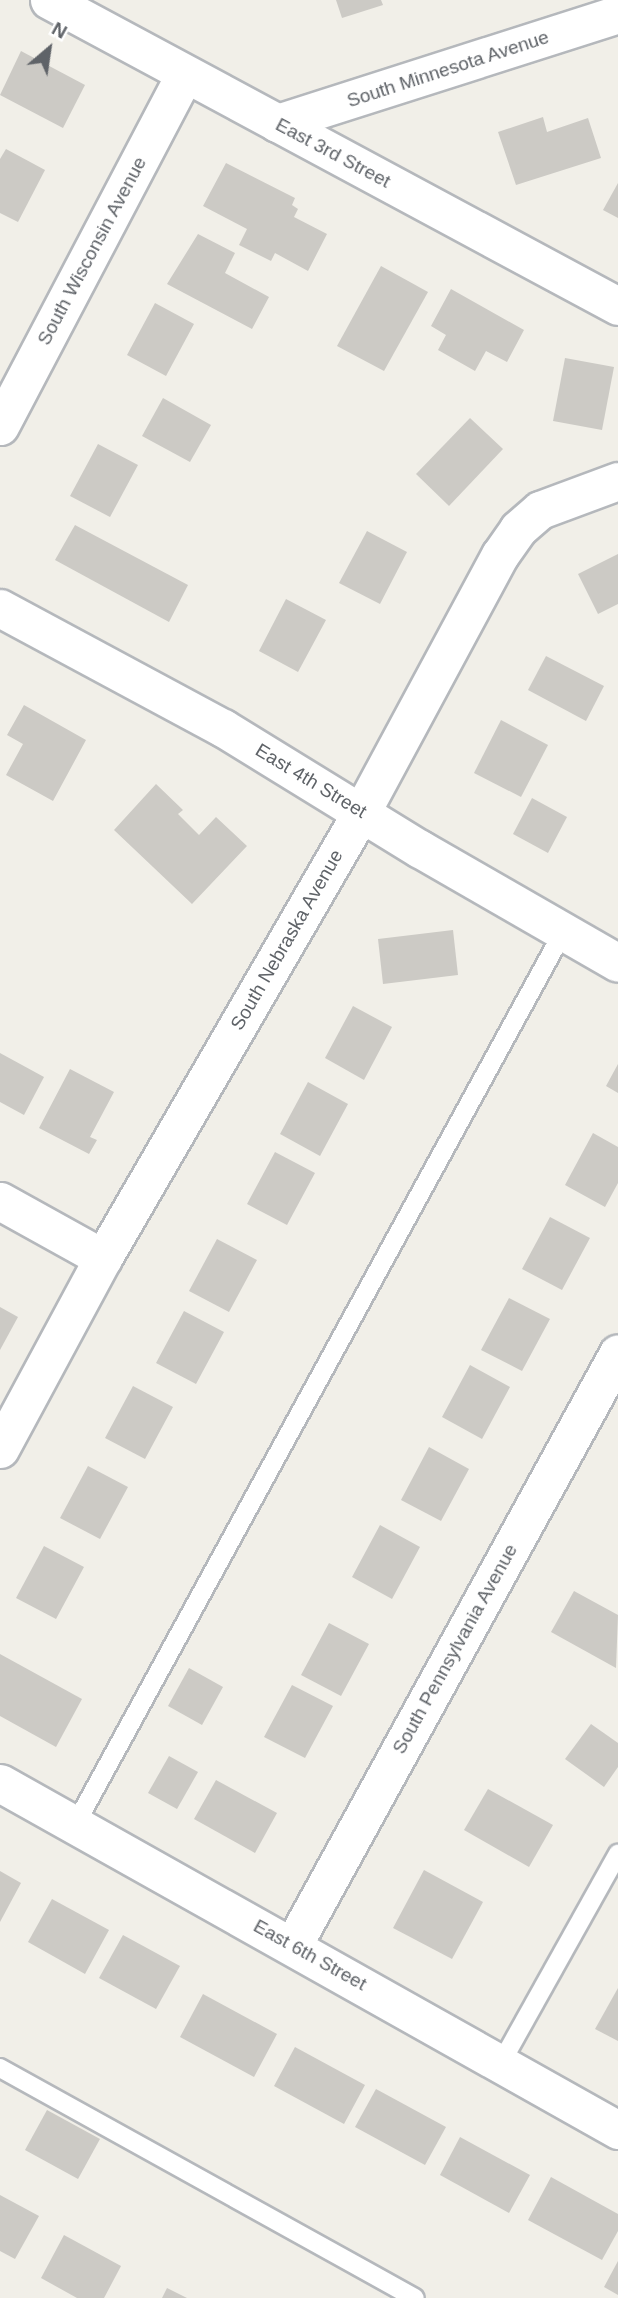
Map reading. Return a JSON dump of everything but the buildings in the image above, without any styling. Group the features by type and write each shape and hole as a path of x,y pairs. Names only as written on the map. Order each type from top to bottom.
{"street":[{"name":"East 3rd Street","path":"49,0 184,76 618,306"},
{"name":"South Minnesota Avenue","path":"277,123 618,14"},
{"name":"South Wisconsin Avenue","path":"0,426 184,76"},
{"name":"South Nebraska Avenue","path":"0,1450 103,1258 362,811 500,555 518,529 540,510 618,481"},
{"name":"East 4th Street","path":"0,608 223,728 618,963"},
{"path":"0,1201 103,1258"},
{"name":"South Pennsylvania Avenue","path":"293,1945 618,1353"},
{"name":"East 6th Street","path":"0,1783 293,1945 618,2130"}],"lane":[{"path":"75,1825 563,932"},
{"path":"501,2063 618,1854"},
{"path":"0,2068 415,2298"}]}
